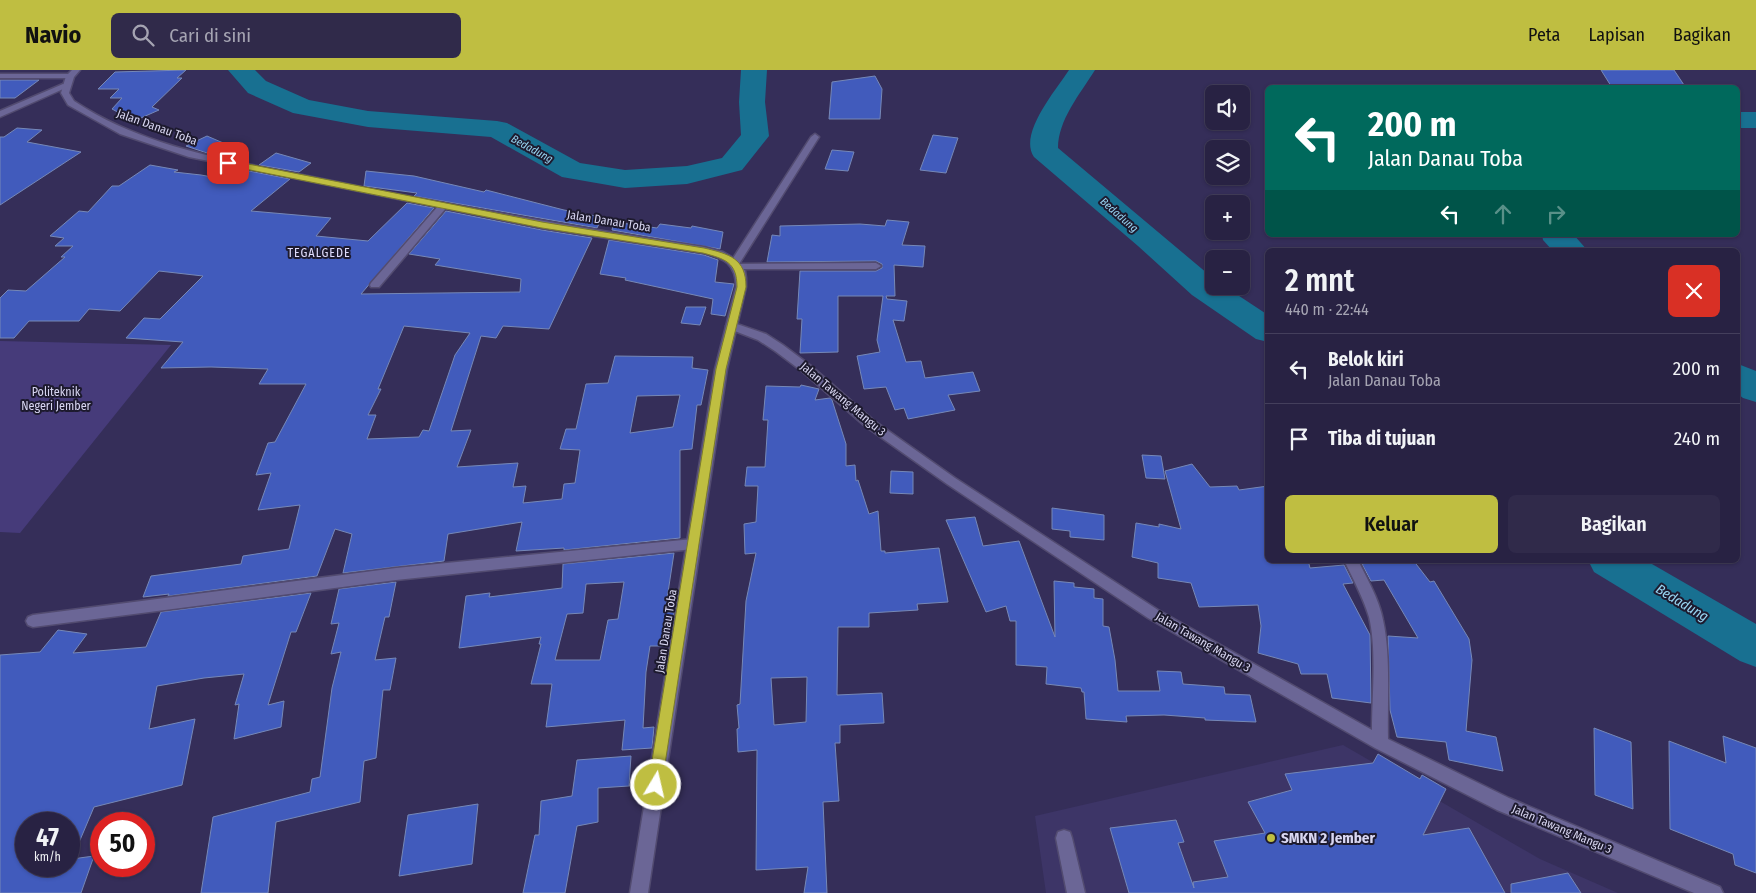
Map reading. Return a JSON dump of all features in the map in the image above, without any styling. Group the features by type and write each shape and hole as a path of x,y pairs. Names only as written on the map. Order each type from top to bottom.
{"street":[{"path":"0,76 71,77"},
{"path":"0,114 71,77"},
{"name":"Jalan Danau Toba","path":"71,77 65,93 71,103 77,107 123,132 192,155 542,225 704,250 722,255 736,265 741,274 741,287 721,369 636,892"},
{"path":"736,265 815,137"},
{"path":"375,285 443,206"},
{"path":"736,265 876,266"},
{"name":"Jalan Tawang Mangu 3","path":"731,326 762,338 779,348 807,369 869,423 936,471 1153,614 1380,743 1503,804 1714,893"},
{"path":"33,620 396,574 693,544"},
{"path":"1352,563 1370,599 1376,618 1379,638 1380,743"},
{"path":"1064,838 1076,893"}],"shaded area":[{"name":"SMKN 2 Jember","path":"1343,745 1540,859 1618,893 1046,893 1035,816"}],"green space":[{"name":"Politeknik Negeri Jember","path":"0,341 171,345 20,533 0,532"}],"building":[{"path":"186,70 177,78 182,78 152,107 159,110 134,121 112,109 122,98 110,98 119,89 98,89 115,72"},
{"path":"1601,70 1674,70 1684,85 1610,85"},
{"path":"875,76 882,89 880,119 829,119 832,82"},
{"path":"0,80 39,80 15,98 0,98"},
{"path":"17,128 42,130 27,142 81,152 0,205 0,137 4,137"},
{"path":"933,135 958,138 946,173 920,170"},
{"path":"207,136 228,145 210,154 186,146"},
{"path":"832,150 854,152 848,171 825,169"},
{"path":"276,153 311,163 299,172 259,165"},
{"path":"150,165 178,170 174,172 240,182 236,180 249,171 290,179 251,211 331,218 316,236 368,241 407,203 434,208 361,294 520,292 521,279 435,265 440,259 409,254 446,211 592,238 549,329 503,326 496,338 481,336 451,431 471,430 457,467 518,463 513,487 526,486 523,503 562,499 564,484 575,483 580,450 560,449 566,429 576,429 586,384 608,383 615,356 693,357 692,368 708,370 701,405 697,405 692,449 680,450 680,538 564,550 564,548 516,551 522,522 448,534 444,561 343,573 352,534 335,529 317,576 168,596 169,594 143,597 151,576 241,564 243,556 289,549 300,505 258,510 271,473 256,475 268,443 275,442 306,384 259,384 268,369 161,368 183,342 126,338 144,318 160,319 203,276 159,271 120,311 89,309 79,321 29,321 14,338 0,338 0,298 8,290 26,291 65,257 61,257 73,246 55,246 64,238 50,236 79,211 88,212 112,186 119,186","holes":["404,326 470,333 455,355 429,431 423,430 419,437 367,439 376,415 368,415 381,389 378,389","680,395 673,427 630,433 637,396"]},
{"path":"366,171 414,176 484,192 486,190 564,210 596,216 593,219 601,220 597,228 414,196 417,193 364,186"},
{"path":"887,220 909,222 902,245 925,246 923,267 894,265 895,296 886,296 887,299 907,301 904,321 893,320 906,362 921,361 925,378 973,372 980,391 948,395 955,410 908,419 904,408 895,410 886,387 864,389 857,356 880,352 877,340 883,296 838,296 838,352 800,353 802,319 797,319 800,271 876,271 882,268 882,264 876,261 767,262 772,235 780,236 780,226 860,224 885,226"},
{"path":"614,222 657,228 660,224 691,228 692,226 723,232 720,249 612,230"},
{"path":"609,240 704,255 718,260 715,282 734,284 725,316 711,314 713,299 625,280 626,278 600,274"},
{"path":"686,307 706,307 700,325 681,323"},
{"path":"801,385 819,389 815,400 830,398 832,400 846,444 846,466 855,465 856,481 858,480 869,514 878,511 881,551 885,551 885,553 939,548 948,602 917,604 918,610 869,613 869,627 838,627 837,695 882,693 884,723 840,725 840,743 835,743 839,801 823,802 827,893 804,893 808,867 756,870 757,750 738,752 737,729 739,728 737,705 740,704 746,601 756,553 745,554 744,524 756,522 758,486 745,486 747,467 765,467 768,420 763,420 766,386 800,387","holes":["807,677 806,722 774,725 771,678"]},
{"path":"1142,455 1161,456 1165,479 1146,478"},
{"path":"1192,464 1210,487 1237,486 1239,490 1265,486 1265,563 1309,563 1310,568 1344,565 1353,583 1343,584 1370,635 1371,703 1332,698 1327,674 1301,674 1298,664 1258,653 1261,626 1258,605 1199,607 1191,583 1158,578 1158,563 1132,557 1136,523 1159,527 1159,524 1181,529 1165,471"},
{"path":"891,471 913,472 913,494 890,493"},
{"path":"1052,508 1104,515 1104,540 1070,537 1070,531 1052,529"},
{"path":"975,517 983,546 1019,541 1055,637 1054,581 1074,583 1074,587 1094,589 1094,598 1103,599 1103,626 1109,627 1118,691 1160,691 1157,671 1181,672 1183,684 1224,687 1225,694 1250,695 1256,722 1205,720 1205,718 1164,715 1126,716 1127,722 1086,719 1084,692 1082,692 1081,688 1046,684 1047,667 1016,665 1016,621 1010,621 1006,606 986,612 946,520"},
{"path":"674,553 665,612 674,612 668,646 650,646 646,672 643,728 654,727 652,748 622,750 625,720 546,727 552,684 531,684 541,637 459,648 466,596 490,593 489,597 562,588 563,564","holes":["624,582 618,619 608,620 600,660 555,660 567,614 583,613 586,584"]},
{"path":"1415,563 1430,582 1434,581 1469,639 1472,660 1466,731 1496,737 1503,771 1449,760 1446,742 1397,737 1390,710 1388,636 1418,638 1384,580 1371,581 1362,564"},
{"path":"396,582 389,617 385,617 375,660 396,658 390,690 383,690 376,758 364,761 360,802 276,822 268,893 201,893 213,817 310,792 312,779 320,777 332,688 341,652 331,654 339,623 331,624 339,589"},
{"path":"311,593 296,632 291,632 268,705 284,701 281,727 234,739 239,704 235,705 244,674 204,678 157,686 149,729 195,719 182,785 94,807 90,812 80,840 80,812 15,812 15,877 80,877 80,858 90,857 90,867 81,893 0,893 0,655 40,652 58,630 87,634 73,653 146,647 161,612"},
{"path":"1594,728 1631,742 1633,809 1595,795"},
{"path":"1723,736 1756,748 1756,873 1735,865 1733,854 1670,829 1669,741 1726,763"},
{"path":"1378,754 1420,779 1422,775 1446,789 1423,835 1469,828 1505,893 1129,893 1110,828 1176,820 1184,842 1178,843 1194,888 1193,882 1228,877 1214,841 1265,833 1248,802 1292,790 1285,774 1373,763"},
{"path":"631,756 629,786 598,788 598,822 577,826 565,893 523,893 535,835 539,835 541,801 572,796 577,760"},
{"path":"478,804 472,864 399,876 408,815"},
{"path":"1568,873 1581,893 1511,893 1511,884"}],"waterway":[{"name":"Bedadung","path":"241,70 257,87 302,107 368,119 497,129 572,171 625,179 687,175 732,164 755,136 752,102 754,70"},
{"name":"Bedadung","path":"1082,70 1055,112 1044,134 1044,151 1204,288 1265,329"},
{"name":"Bedadung","path":"1740,120 1756,120"},
{"name":"Bedadung","path":"1558,237 1559,240 1569,248"},
{"name":"Bedadung","path":"1740,377 1756,389"},
{"name":"Bedadung","path":"1614,563 1756,647"}],"place":[{"name":"SMKN 2 Jember","path":"1271,838"}],"district":[{"name":"TEGALGEDE","path":"319,253"}],"route":[{"path":"228,163 542,225 704,250 722,255 738,267 742,280 741,287 721,369 656,785"}]}
